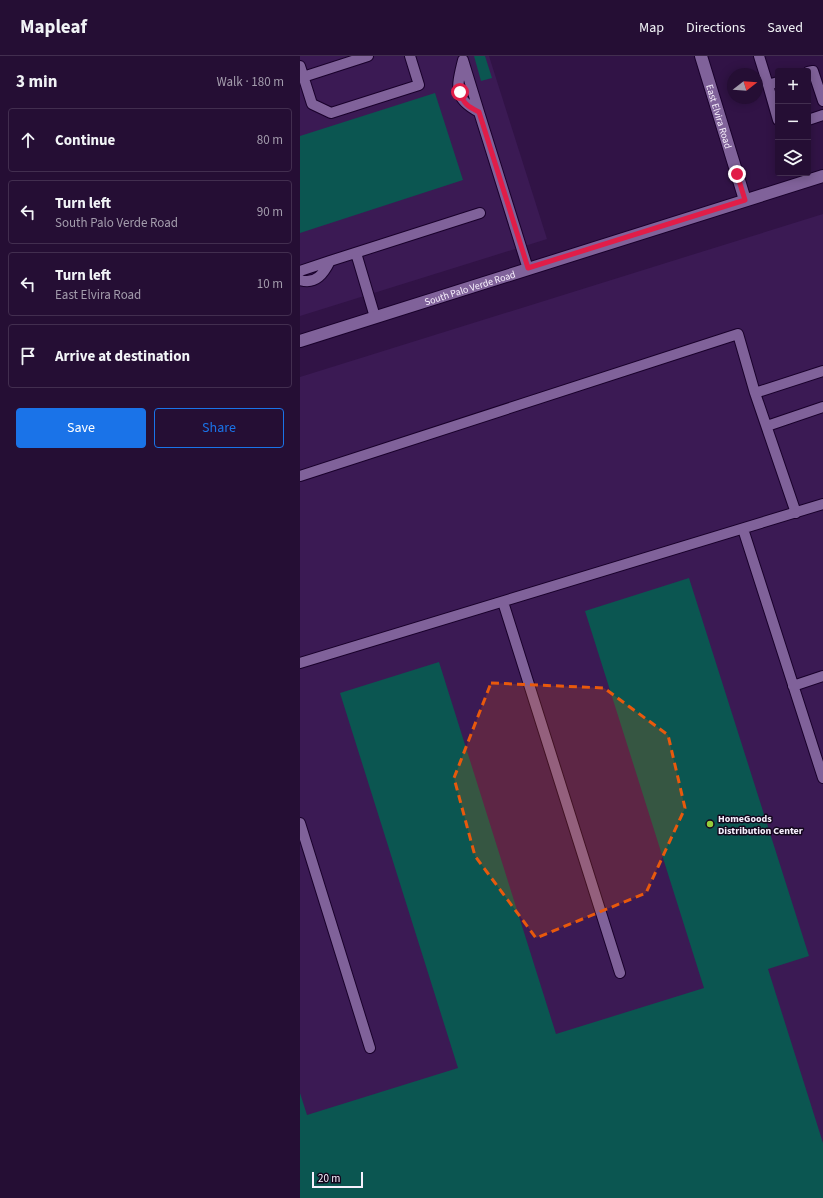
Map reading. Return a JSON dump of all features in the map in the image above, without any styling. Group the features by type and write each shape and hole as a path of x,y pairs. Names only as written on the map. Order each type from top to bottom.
{"street":[{"name":"East Elvira Road","path":"701,56 745,200"},
{"name":"South Palo Verde Road","path":"300,341 823,176"}],"lane":[{"path":"303,77 368,56"},
{"path":"300,66 312,104 331,113 419,86 410,56"},
{"path":"759,56 775,110"},
{"path":"463,58 458,82 461,96 466,105 479,112 528,268"},
{"path":"811,71 813,71 823,102"},
{"path":"768,85 775,83"},
{"path":"811,119 823,115"},
{"path":"300,271 330,260 480,213"},
{"path":"356,253 375,317"},
{"path":"300,280 308,282 322,276 330,260"},
{"path":"300,476 738,334 755,393 796,513"},
{"path":"755,393 823,371"},
{"path":"767,426 823,406"},
{"path":"300,663 823,504"},
{"path":"743,529 823,778"},
{"path":"502,602 620,973"},
{"path":"793,686 823,676"},
{"path":"300,823 370,1048"}],"highlighted area":[{"path":"491,683 604,688 668,735 685,808 646,893 536,938 475,856 454,778"}],"shaded area":[{"path":"300,56 489,56 547,239 300,316"},
{"path":"823,214 823,1198 300,1198 300,377"}],"building":[{"path":"474,56 485,56 492,78 481,81"},
{"path":"435,93 463,180 300,233 300,136"},
{"name":"HomeGoods Distribution Center","path":"689,578 809,956 768,969 823,1143 823,1198 300,1198 300,1093 307,1115 458,1068 340,693 439,662 556,1034 704,988 585,611"}],"place":[{"name":"HomeGoods Distribution Center","path":"710,824"}],"route":[{"path":"460,92 462,101 479,112 528,268 745,200 737,174"}]}
